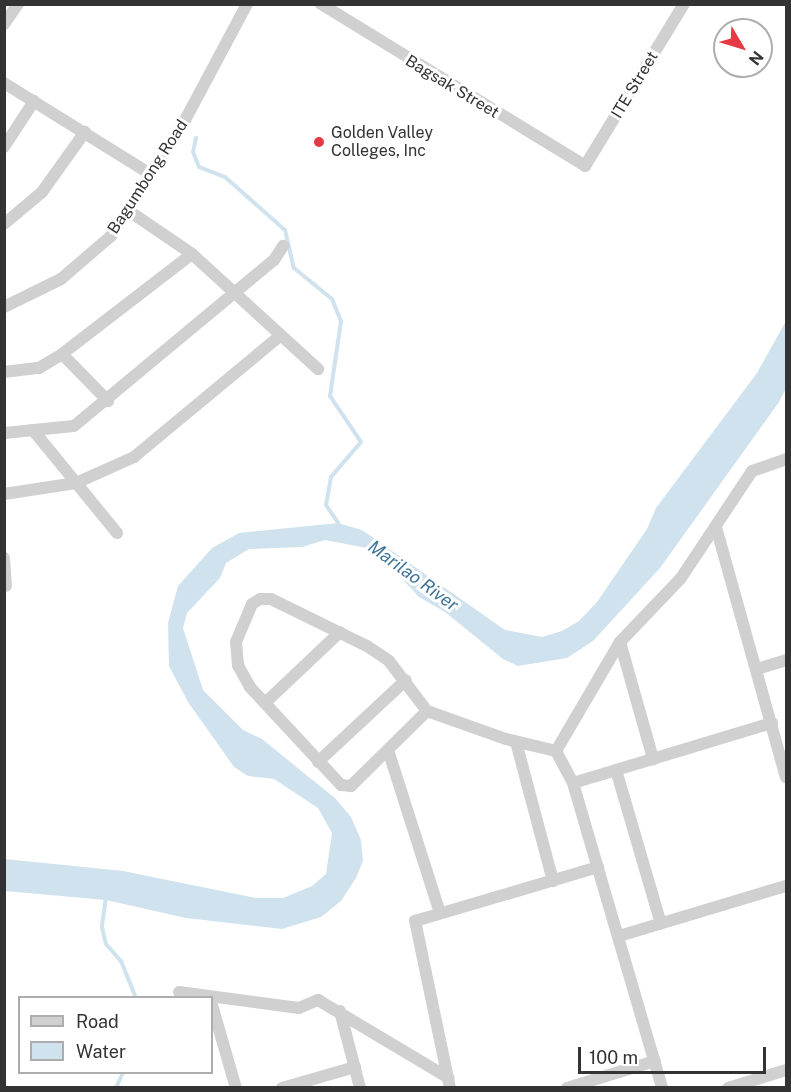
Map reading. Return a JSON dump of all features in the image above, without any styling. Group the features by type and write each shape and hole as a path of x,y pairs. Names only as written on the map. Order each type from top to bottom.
{"street":[{"path":"4,24 18,4"},
{"name":"Bagumbong Road","path":"4,307 54,282 88,259 111,236 152,175 211,76 247,4"},
{"name":"Bagsak Street","path":"321,4 585,165"},
{"name":"ITE Street","path":"585,165 684,4"},
{"path":"4,82 152,175"},
{"path":"4,147 34,101"},
{"path":"4,224 42,192 85,132"},
{"path":"129,211 192,254 318,369"},
{"path":"4,433 74,426 274,260 283,246"},
{"path":"4,372 39,368 62,354 192,254"},
{"path":"4,494 76,483 134,457 281,335"},
{"path":"62,354 108,400"},
{"path":"33,430 117,533"},
{"path":"556,751 620,642 681,578 752,471 786,459"},
{"path":"716,527 786,777"},
{"path":"4,558 6,586"},
{"path":"427,711 351,786 341,785 265,703 238,665 236,642 252,604 260,599 271,598 340,632 389,661 406,680 427,711 516,742 556,751 573,783 662,1088"},
{"path":"265,703 340,632"},
{"path":"620,642 653,759"},
{"path":"757,669 786,660"},
{"path":"318,762 406,680"},
{"path":"573,783 772,723"},
{"path":"516,742 553,880"},
{"path":"388,750 440,913"},
{"path":"616,770 661,924"},
{"path":"449,1083 415,921 598,867"},
{"path":"619,936 786,886"},
{"path":"179,992 197,996"},
{"path":"213,999 299,1008 318,1000 340,1011 449,1083"},
{"path":"213,1009 236,1088"},
{"path":"340,1011 360,1088"},
{"path":"567,1088 655,1061"},
{"path":"282,1088 354,1067"},
{"path":"728,1088 751,1084 786,1070"}],"water":[{"name":"Marilao River","path":"786,321 786,388 779,402 660,568 593,641 567,658 518,666 503,659 445,612 419,597 383,558 367,548 325,540 302,547 249,549 226,563 220,578 187,613 183,628 203,690 243,730 262,739 336,799 351,817 361,840 363,861 356,878 341,901 321,917 282,929 186,918 106,900 5,891 5,859 123,871 256,898 283,898 312,886 326,874 332,833 318,808 274,779 248,776 234,767 188,702 169,666 168,623 178,586 212,548 239,533 338,523 362,530 505,630 542,637 562,631 579,621 597,602 647,529 656,508 757,373"}],"waterway":[{"path":"196,138 193,152 199,167 225,177 285,230 294,268 332,299 341,321 330,396 361,442 331,477 326,505 338,523"},
{"path":"106,897 102,927 106,944 121,961 135,996"},
{"path":"116,1088 122,1074"}],"place":[{"name":"Golden Valley Colleges, Inc","path":"319,142"}]}
